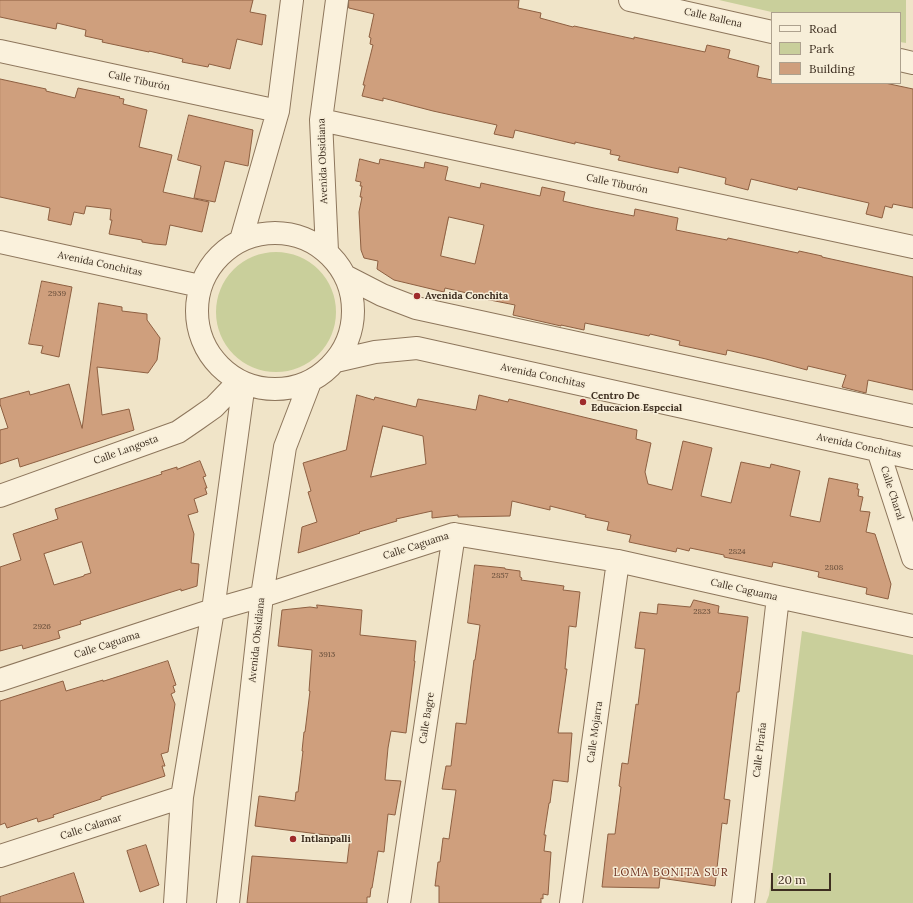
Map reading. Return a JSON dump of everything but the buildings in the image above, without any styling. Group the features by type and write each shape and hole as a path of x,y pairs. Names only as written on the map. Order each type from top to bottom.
{"street":[{"path":"241,240 278,111 292,0"},
{"name":"Avenida Obsidiana","path":"327,251 321,120 337,0"},
{"name":"Calle Ballena","path":"630,0 771,32"},
{"name":"Calle Tiburón","path":"0,51 278,111"},
{"path":"901,60 913,63"},
{"name":"Calle Tiburón","path":"321,120 913,248"},
{"path":"347,276 354,306 351,335 336,361 324,373 310,382 288,389 266,389 241,382 220,368 207,350 198,330 196,308 200,286 210,267 224,252 241,240 263,233 286,233 308,239 327,251 347,276 382,295 416,308 913,416"},
{"name":"Avenida Conchitas","path":"0,242 200,286"},
{"name":"Avenida Conchitas","path":"336,361 375,352 417,348 913,458"},
{"path":"175,903 182,798 213,610 241,382"},
{"name":"Calle Langosta","path":"0,496 178,432 197,420 241,382"},
{"name":"Avenida Obsidiana","path":"228,903 262,596 285,447 310,382"},
{"name":"Calle Charal","path":"878,450 913,558"},
{"name":"Calle Caguama","path":"0,680 213,610 262,596 454,534 618,561 913,626"},
{"name":"Calle Bagre","path":"399,903 454,534"},
{"name":"Calle Mojarra","path":"572,903 618,561"},
{"name":"Calle Piraña","path":"743,903 778,597"},
{"name":"Calle Calamar","path":"0,856 182,798"}],"green space":[{"path":"719,0 906,0 906,43 901,42 901,12 772,12"},
{"path":"276,252 288,253 299,257 309,262 318,270 326,279 331,289 335,300 335,324 331,335 326,345 318,354 309,362 299,367 288,371 276,372 264,371 253,367 243,362 234,354 226,345 221,335 217,324 216,312 217,300 221,289 226,279 234,270 243,262 253,257 264,253"},
{"path":"802,631 913,655 913,903 766,903 769,895"}],"place":[{"name":"Avenida Conchita","path":"417,296"},
{"name":"Centro De Educacion Especial","path":"583,402"},
{"name":"Intlanpalli","path":"293,839"}],"district":[{"name":"LOMA BONITA SUR","path":"671,873"}]}
